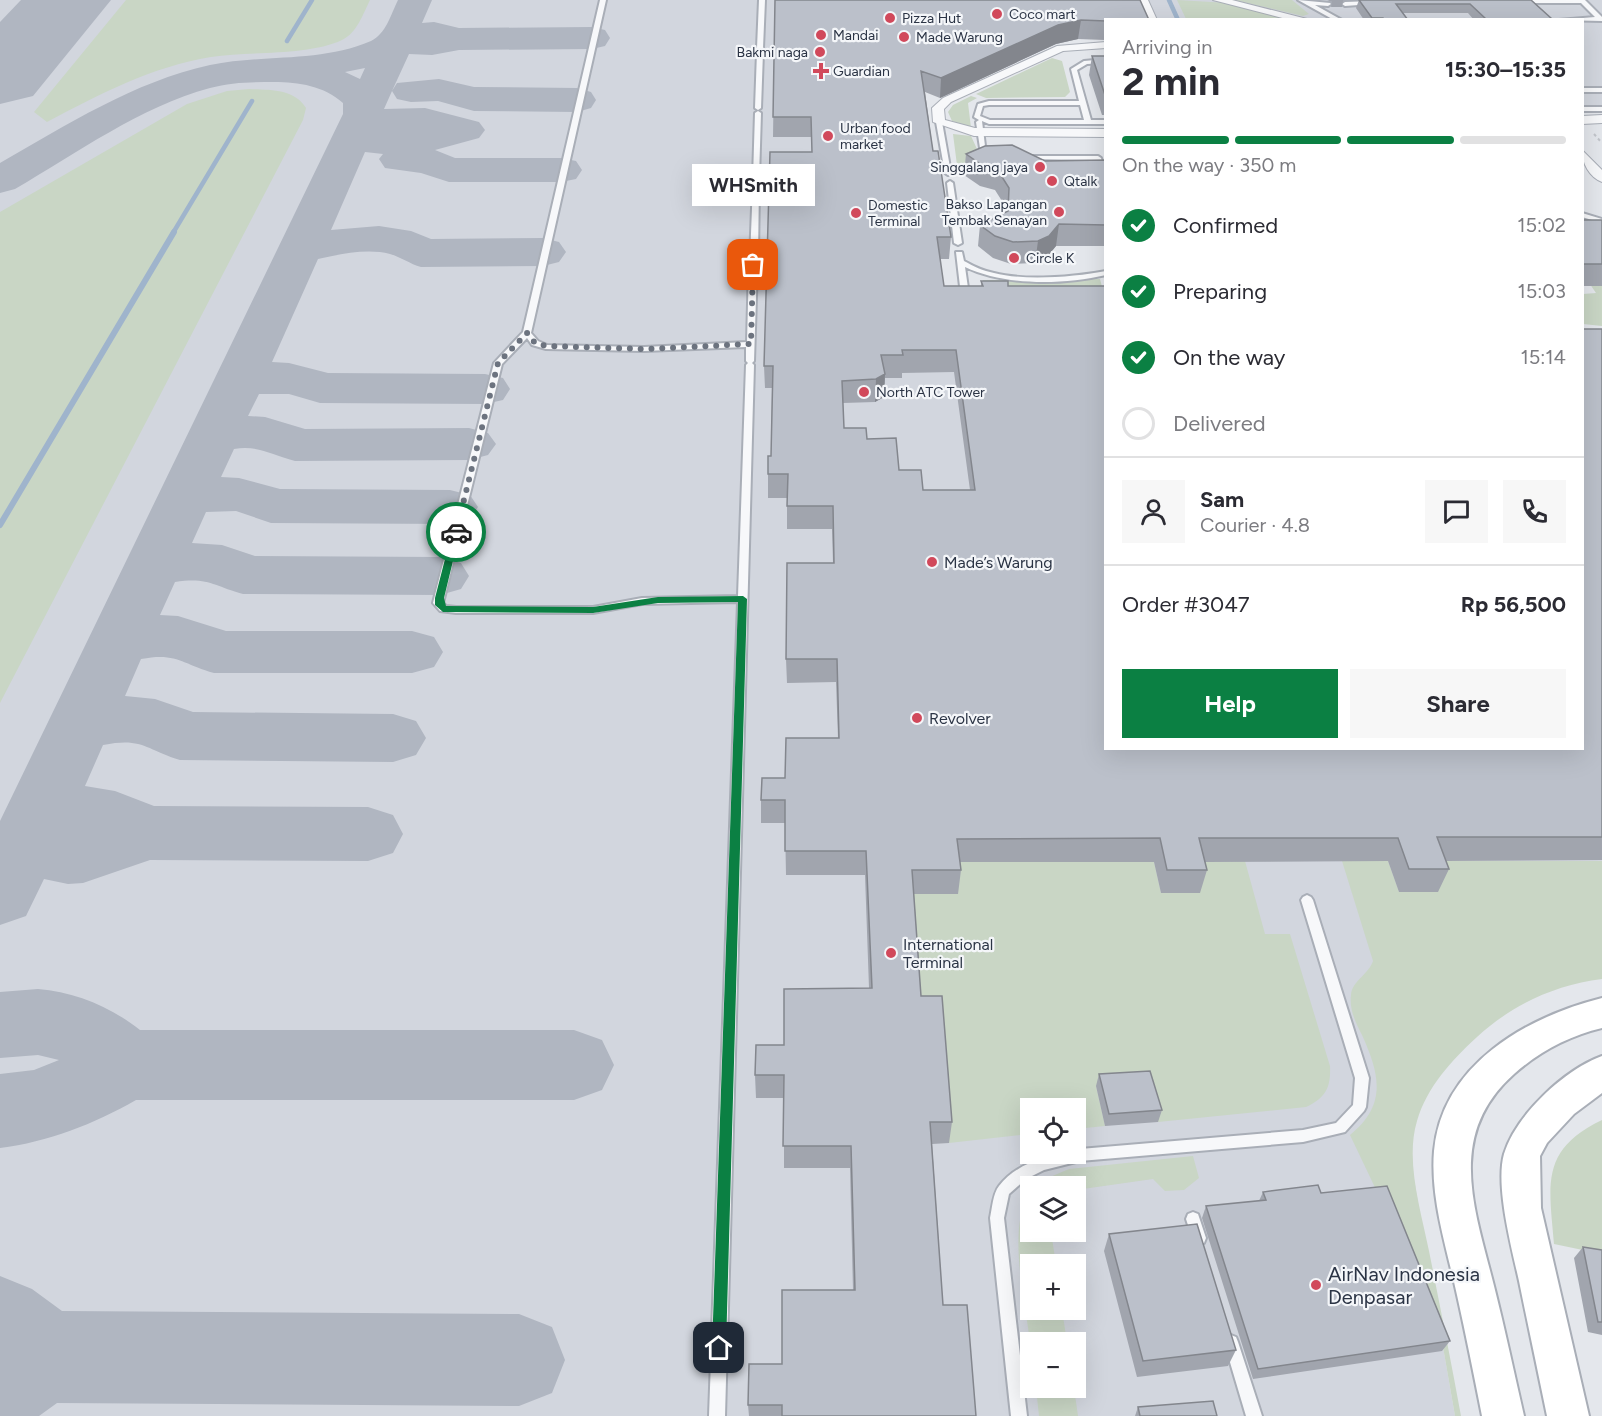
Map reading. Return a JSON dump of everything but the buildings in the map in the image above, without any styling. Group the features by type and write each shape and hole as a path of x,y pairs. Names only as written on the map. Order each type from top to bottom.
{"street":[{"path":"1143,0 1151,18"},
{"path":"1223,0 1307,9"},
{"path":"1104,45 1061,48 939,105 939,122 962,130 980,127 1104,132"},
{"path":"1584,120 1602,120"},
{"path":"1584,156 1601,175"},
{"path":"1503,1416 1462,1232 1453,1173 1454,1135 1468,1100 1519,1047 1539,1034 1597,1017"},
{"path":"1568,1416 1522,1208 1522,1156 1534,1131 1561,1103 1602,1072"}],"lane":[{"path":"603,0 527,333 498,363 439,598 440,606 456,610 593,610 658,600 743,599"},
{"path":"717,1416 762,0"},
{"path":"1515,1 1583,1 1601,19"},
{"path":"1346,3 1379,2"},
{"path":"1307,9 1328,4"},
{"path":"1307,9 1333,18"},
{"path":"1584,19 1601,19"},
{"path":"1088,122 1074,69 1086,62 1104,61"},
{"path":"1584,90 1602,90"},
{"path":"1001,158 984,149 977,117 978,107 983,104 1082,103"},
{"path":"1584,109 1602,109"},
{"path":"939,122 948,173"},
{"path":"980,127 1104,122"},
{"path":"1020,158 1098,158 1104,174"},
{"path":"1094,177 1104,177"},
{"path":"950,183 958,243"},
{"path":"1584,216 1602,221"},
{"path":"965,295 960,258 982,272 1011,277 1087,276 1104,273"},
{"path":"527,333 535,343 546,346 644,349 751,344"},
{"path":"1019,1416 997,1218 1003,1191 1021,1175 1042,1164 1080,1155 1303,1136 1340,1128 1359,1107 1362,1078 1307,900"},
{"path":"1193,1219 1203,1252"},
{"path":"1227,1328 1254,1416"}],"shaded area":[{"path":"0,0 1602,0 1602,111 1584,111 1584,18 1104,18 1104,39 995,39 991,58 1010,65 988,75 918,72 949,259 936,259 942,308 1104,743 1104,750 1584,750 1584,708 1602,352 1602,861 1592,861 1398,1087 1455,1416 0,1416"}],"green space":[{"path":"126,0 370,0 356,28 342,40 313,49 226,55 168,67 106,92 47,122 34,112"},
{"path":"1177,0 1228,3 1293,18 1186,18"},
{"path":"1235,0 1292,0 1309,14 1303,16"},
{"path":"1052,58 1062,61 1070,92 1065,97 986,98 976,94"},
{"path":"249,89 280,91 295,97 306,108 303,120 0,703 0,212 187,104 227,91"},
{"path":"971,96 977,98 968,103 971,128 952,121 948,112 953,105"},
{"path":"953,134 971,136 977,149 986,154 973,173 958,173"},
{"path":"1584,236 1602,258 1602,326 1584,324 1584,294 1596,293 1584,275"},
{"path":"1100,279 1104,298 987,303 983,280"},
{"path":"1245,861 1265,934 1290,934 1330,1066 1328,1086 1323,1096 1306,1107 1158,1122 1096,1086 1105,1126 1086,1128 1086,1098 1020,1098 1020,1135 949,1143 940,1019 919,1019 908,862 918,894 958,893 955,862 1154,862 1161,893 1200,893 1193,862"},
{"path":"1342,861 1388,861 1399,892 1438,892 1426,861 1602,861 1602,979 1567,986 1535,998 1490,1026 1467,1046 1441,1075 1427,1097 1417,1121 1413,1169 1461,1416 1455,1416 1443,1347 1380,1198 1350,1135 1362,1124 1370,1112 1377,1089 1373,1063 1351,1006 1352,990 1373,961"},
{"path":"1602,1120 1602,1254 1554,1244 1551,1186 1558,1157 1568,1144 1582,1131"},
{"path":"1193,1156 1199,1178 1184,1190 1165,1191 1153,1179 1086,1189 1086,1176 1052,1176 1069,1169"},
{"path":"1020,1221 1020,1242 1053,1242 1054,1254 1020,1254 1020,1266 1019,1225"},
{"path":"1027,1320 1064,1320 1065,1332 1028,1332"},
{"path":"1037,1398 1075,1398 1078,1416 1039,1416"}],"waterway":[{"path":"287,41 312,0"},
{"path":"1169,0 1177,18"},
{"path":"173,233 252,101"},
{"path":"0,525 174,232"}],"taxiway":[{"path":"398,37 415,0"},
{"path":"398,37 434,33 459,39"},
{"path":"282,71 357,59 387,47 398,37"},
{"path":"357,125 398,37"},
{"path":"459,39 592,38"},
{"path":"396,42 432,44 459,39"},
{"path":"0,180 124,110 175,87 220,75 282,71"},
{"path":"282,71 337,82 355,94 362,102 362,114"},
{"path":"411,91 439,90 474,99 577,100"},
{"path":"351,137 380,142 408,142 437,138 465,130 425,120 384,121 357,125"},
{"path":"351,137 357,125"},
{"path":"299,250 351,137"},
{"path":"400,159 429,161 449,170 561,170"},
{"path":"299,250 344,241 379,239 409,245 421,253 543,252"},
{"path":"238,382 299,250"},
{"path":"238,382 259,378 289,378 320,388 485,389"},
{"path":"212,439 238,382"},
{"path":"212,439 233,433 254,432 275,435 295,445 469,444"},
{"path":"183,500 212,439"},
{"path":"183,500 206,495 228,494 250,497 271,506 450,507"},
{"path":"152,569 183,500"},
{"path":"152,569 187,561 199,561 222,564 243,575 440,576"},
{"path":"117,644 152,569"},
{"path":"117,644 167,635 190,639 214,652 412,652"},
{"path":"77,729 117,644"},
{"path":"77,729 105,721 131,718 155,722 180,736 393,738"},
{"path":"24,843 77,729"},
{"path":"36,819 78,812 103,813 128,823 140,833"},
{"path":"24,843 39,851 54,855 83,855 111,847 140,833"},
{"path":"140,833 368,834"},
{"path":"0,896 24,843"},
{"path":"0,1025 38,1022 68,1027 95,1041 124,1065"},
{"path":"0,1111 34,1106 65,1096 124,1065"},
{"path":"124,1065 574,1065"},
{"path":"0,1321 24,1338 43,1357"},
{"path":"0,1387 43,1357"},
{"path":"43,1357 519,1360"}],"runway":[{"path":"0,76 68,0"}],"way so far":[{"path":"456,532 498,363 527,333 535,343 546,346 644,349 751,344 753,265"}],"place":[{"name":"Coco mart","path":"997,14"},
{"name":"Pizza Hut","path":"890,18"},
{"name":"Mandai","path":"821,35"},
{"name":"Made Warung","path":"904,37"},
{"name":"Bakmi naga","path":"820,52"},
{"name":"Guardian","path":"821,71"},
{"name":"Urban food market","path":"828,136"},
{"name":"Singgalang jaya","path":"1040,167"},
{"name":"Qtalk","path":"1052,181"},
{"name":"Bakso Lapangan Tembak Senayan","path":"1059,212"},
{"name":"Domestic Terminal","path":"856,213"},
{"name":"Circle K","path":"1014,258"},
{"name":"WHSmith","path":"753,265"},
{"name":"North ATC Tower","path":"864,392"},
{"name":"Made’s Warung","path":"932,562"},
{"name":"Revolver","path":"917,718"},
{"name":"International Terminal","path":"891,953"},
{"name":"AirNav Indonesia Denpasar","path":"1316,1285"}],"route":[{"path":"456,532 438,603 443,609 593,610 642,601 743,599 719,1348"}]}
